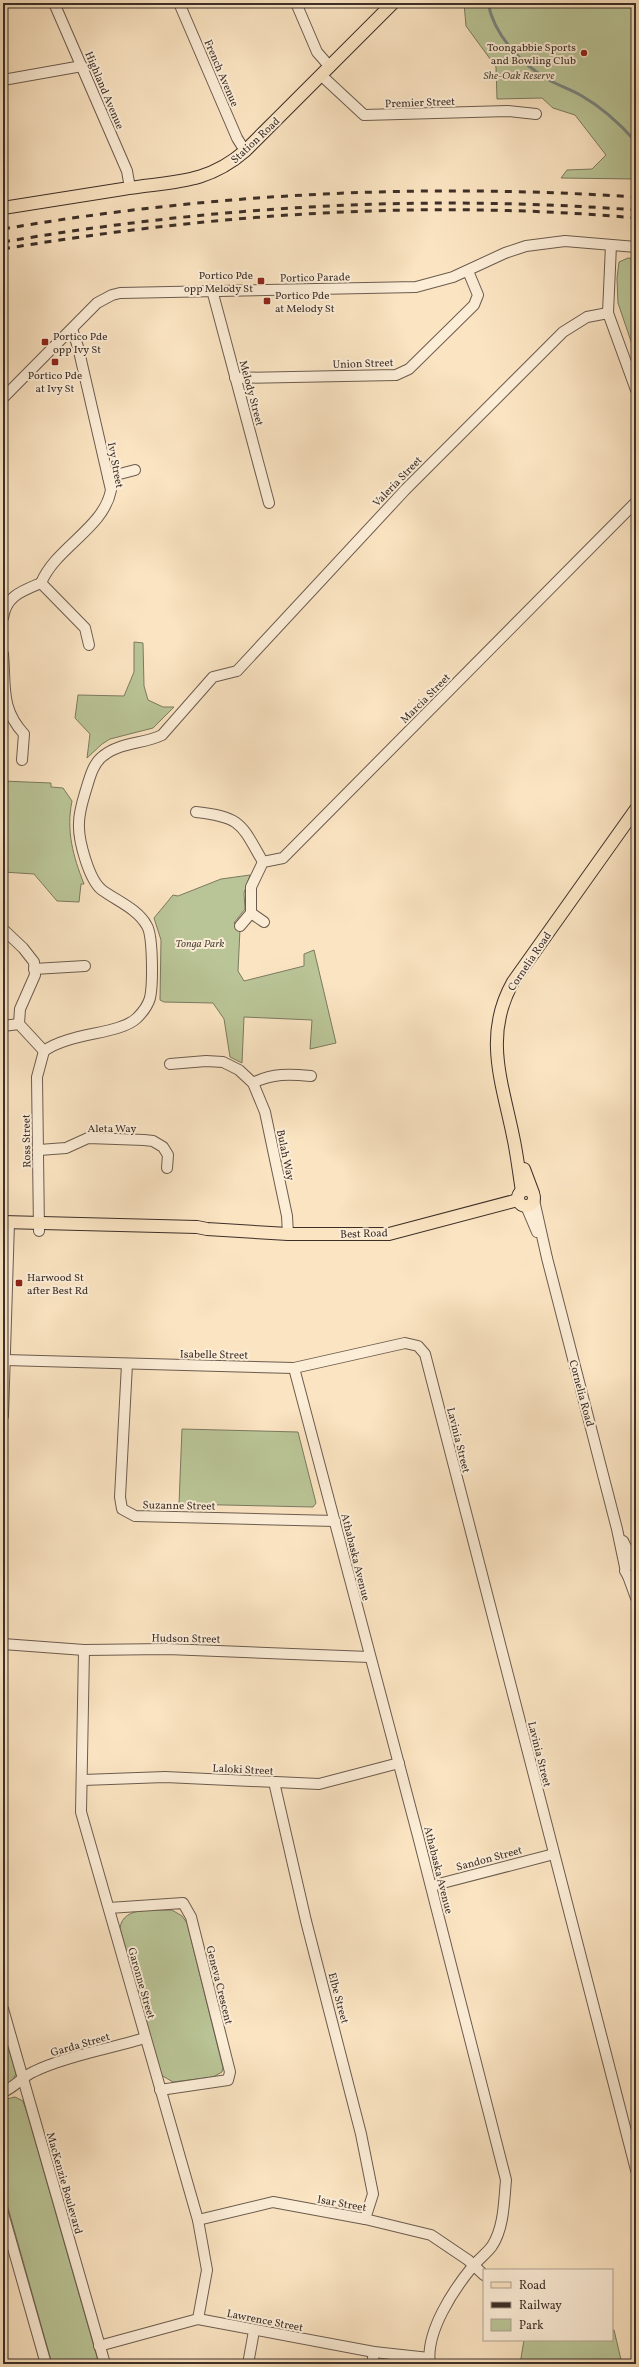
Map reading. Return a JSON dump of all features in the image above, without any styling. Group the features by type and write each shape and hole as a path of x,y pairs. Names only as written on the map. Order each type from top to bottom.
{"main road":[{"name":"Station Road","path":"3,208 130,188 190,181 208,176 232,162 245,151 326,72 393,3"},
{"name":"Cornelia Road","path":"527,1198 503,1097 496,1051 497,1028 502,1006 513,982 636,809"},
{"name":"Best Road","path":"6,1226 196,1233 207,1230 288,1234 389,1234 527,1198"}],"street":[{"name":"Highland Avenue","path":"54,3 127,171 130,188"},
{"name":"French Avenue","path":"179,3 237,138 245,151"},
{"name":"Premier Street","path":"296,3 326,72 359,113 364,115 508,111 536,114"},
{"path":"3,80 82,66"},
{"name":"Portico Parade","path":"3,398 97,303 112,295 120,293 416,287 453,278 505,253 526,246 565,241 636,247"},
{"path":"611,245 608,313 636,390"},
{"name":"Union Street","path":"235,378 396,375 409,369 474,305 478,295 468,271"},
{"name":"Melody Street","path":"212,290 269,503"},
{"name":"Valeria Street","path":"44,1051 56,1043 124,1026 137,1019 146,1007 150,998 149,931 136,913 96,884 80,839 80,812 91,775 101,756 127,745 153,739 162,735 213,677 237,671 404,490 563,332 587,317 608,313"},
{"name":"Ivy Street","path":"41,583 47,569 105,509 111,490 78,347 72,329"},
{"path":"108,477 135,470"},
{"name":"Marcia Street","path":"263,862 283,858 636,502"},
{"path":"3,618 5,606 15,595 41,583 85,628 89,645"},
{"path":"3,654 4,687 8,710 12,722 24,734 22,760"},
{"path":"196,812 226,816 236,821 247,832 263,862 251,887 252,913 240,926"},
{"path":"252,913 264,922"},
{"path":"5,931 23,948 34,962 35,975 20,1009 19,1024 44,1051"},
{"path":"34,968 85,966"},
{"path":"3,1026 19,1024"},
{"name":"Ross Street","path":"40,1227 37,1077 44,1051"},
{"name":"Bulah Way","path":"170,1064 206,1061 223,1062 239,1070 253,1083 265,1112 287,1216 288,1234"},
{"path":"253,1083 265,1076 288,1074 311,1076"},
{"name":"Aleta Way","path":"39,1150 66,1148 88,1138 153,1141 163,1147 168,1155 168,1168"},
{"name":"Cornelia Road","path":"527,1198 547,1258 617,1529 632,1569 636,1598"},
{"path":"3,1416 6,1226"},
{"name":"Isabelle Street","path":"5,1360 294,1368 405,1343 418,1346"},
{"name":"Lavinia Street","path":"418,1346 425,1354 636,2170"},
{"name":"Suzanne Street","path":"127,1364 120,1497 122,1509 135,1516 335,1521"},
{"name":"Athabaska Avenue","path":"294,1368 335,1521 369,1657 399,1763 506,2180 501,2220 492,2245 473,2266 448,2301 436,2326 429,2361"},
{"name":"Hudson Street","path":"3,1644 84,1650 167,1649 369,1657"},
{"name":"Garonne Street","path":"84,1650 82,1812 145,2038 198,2220 207,2270 198,2319"},
{"name":"Laloki Street","path":"83,1780 165,1777 308,1785 329,1783 399,1763"},
{"name":"Elbe Street","path":"274,1782 306,1921 361,2134 373,2194 365,2219"},
{"name":"Sandon Street","path":"431,1886 554,1854"},
{"name":"Geneva Crescent","path":"109,1908 183,1903 191,1917 230,2072 228,2080 160,2090"},
{"name":"MacKenzie Boulevard","path":"3,2009 105,2364"},
{"name":"Garda Street","path":"3,2092 17,2085 23,2077 44,2067 145,2038"},
{"name":"Isar Street","path":"198,2220 273,2202 365,2219 430,2236 468,2260 483,2275"},
{"path":"3,2213 46,2364"},
{"name":"Lawrence Street","path":"99,2346 198,2319 254,2331 429,2361"},
{"path":"248,2364 254,2331"},
{"path":"372,2364 374,2352"}],"green space":[{"name":"She-Oak Reserve","path":"464,3 636,3 636,179 561,178 567,170 592,169 606,155 575,115 553,108 542,98 497,99 496,67 466,26"},
{"path":"628,258 636,259 636,356 618,303 617,278 619,262"},
{"path":"134,642 143,643 144,686 148,700 163,707 174,707 153,728 110,739 102,744 87,758 90,734 75,718 78,695 124,696 134,672"},
{"path":"3,781 51,783 51,787 63,788 72,801 70,812 70,833 74,853 84,884 81,884 79,902 57,901 34,874 3,872"},
{"name":"Tonga Park","path":"250,875 244,893 245,909 234,923 240,929 238,971 244,981 304,966 304,954 314,950 336,1043 310,1049 312,1020 244,1017 242,1063 230,1057 224,1019 213,1003 164,1002 160,1000 161,940 154,918 173,895 178,896 221,879"},
{"path":"182,1429 298,1432 316,1503 313,1507 179,1504"},
{"path":"149,1910 172,1910 182,1916 187,1923 223,2068 222,2072 213,2077 173,2082 161,2075 120,1928 122,1921 134,1912"},
{"path":"3,2029 16,2074 11,2083 3,2086"},
{"path":"15,2097 23,2101 27,2113 99,2364 52,2364 3,2190 3,2100"},
{"path":"614,2330 622,2364 520,2364 524,2341 613,2341"}],"waterway":[{"path":"488,3 496,26 510,48 528,66 549,80 590,101 618,123 636,142"}],"railway":[{"path":"3,229 161,207 240,199 319,194 398,191 477,191 636,197"},
{"path":"3,242 161,220 318,206 476,203 556,205 636,210"},
{"path":"3,249 160,227 319,213 398,210 477,210 557,212 636,218"}],"place":[{"name":"Toongabbie Sports and Bowling Club","path":"584,53"},
{"name":"Portico Pde opp Melody St","path":"261,281"},
{"name":"Portico Pde at Melody St","path":"267,301"},
{"name":"Portico Pde opp Ivy St","path":"45,342"},
{"name":"Portico Pde at Ivy St","path":"55,362"},
{"name":"Harwood St after Best Rd","path":"19,1283"}]}
